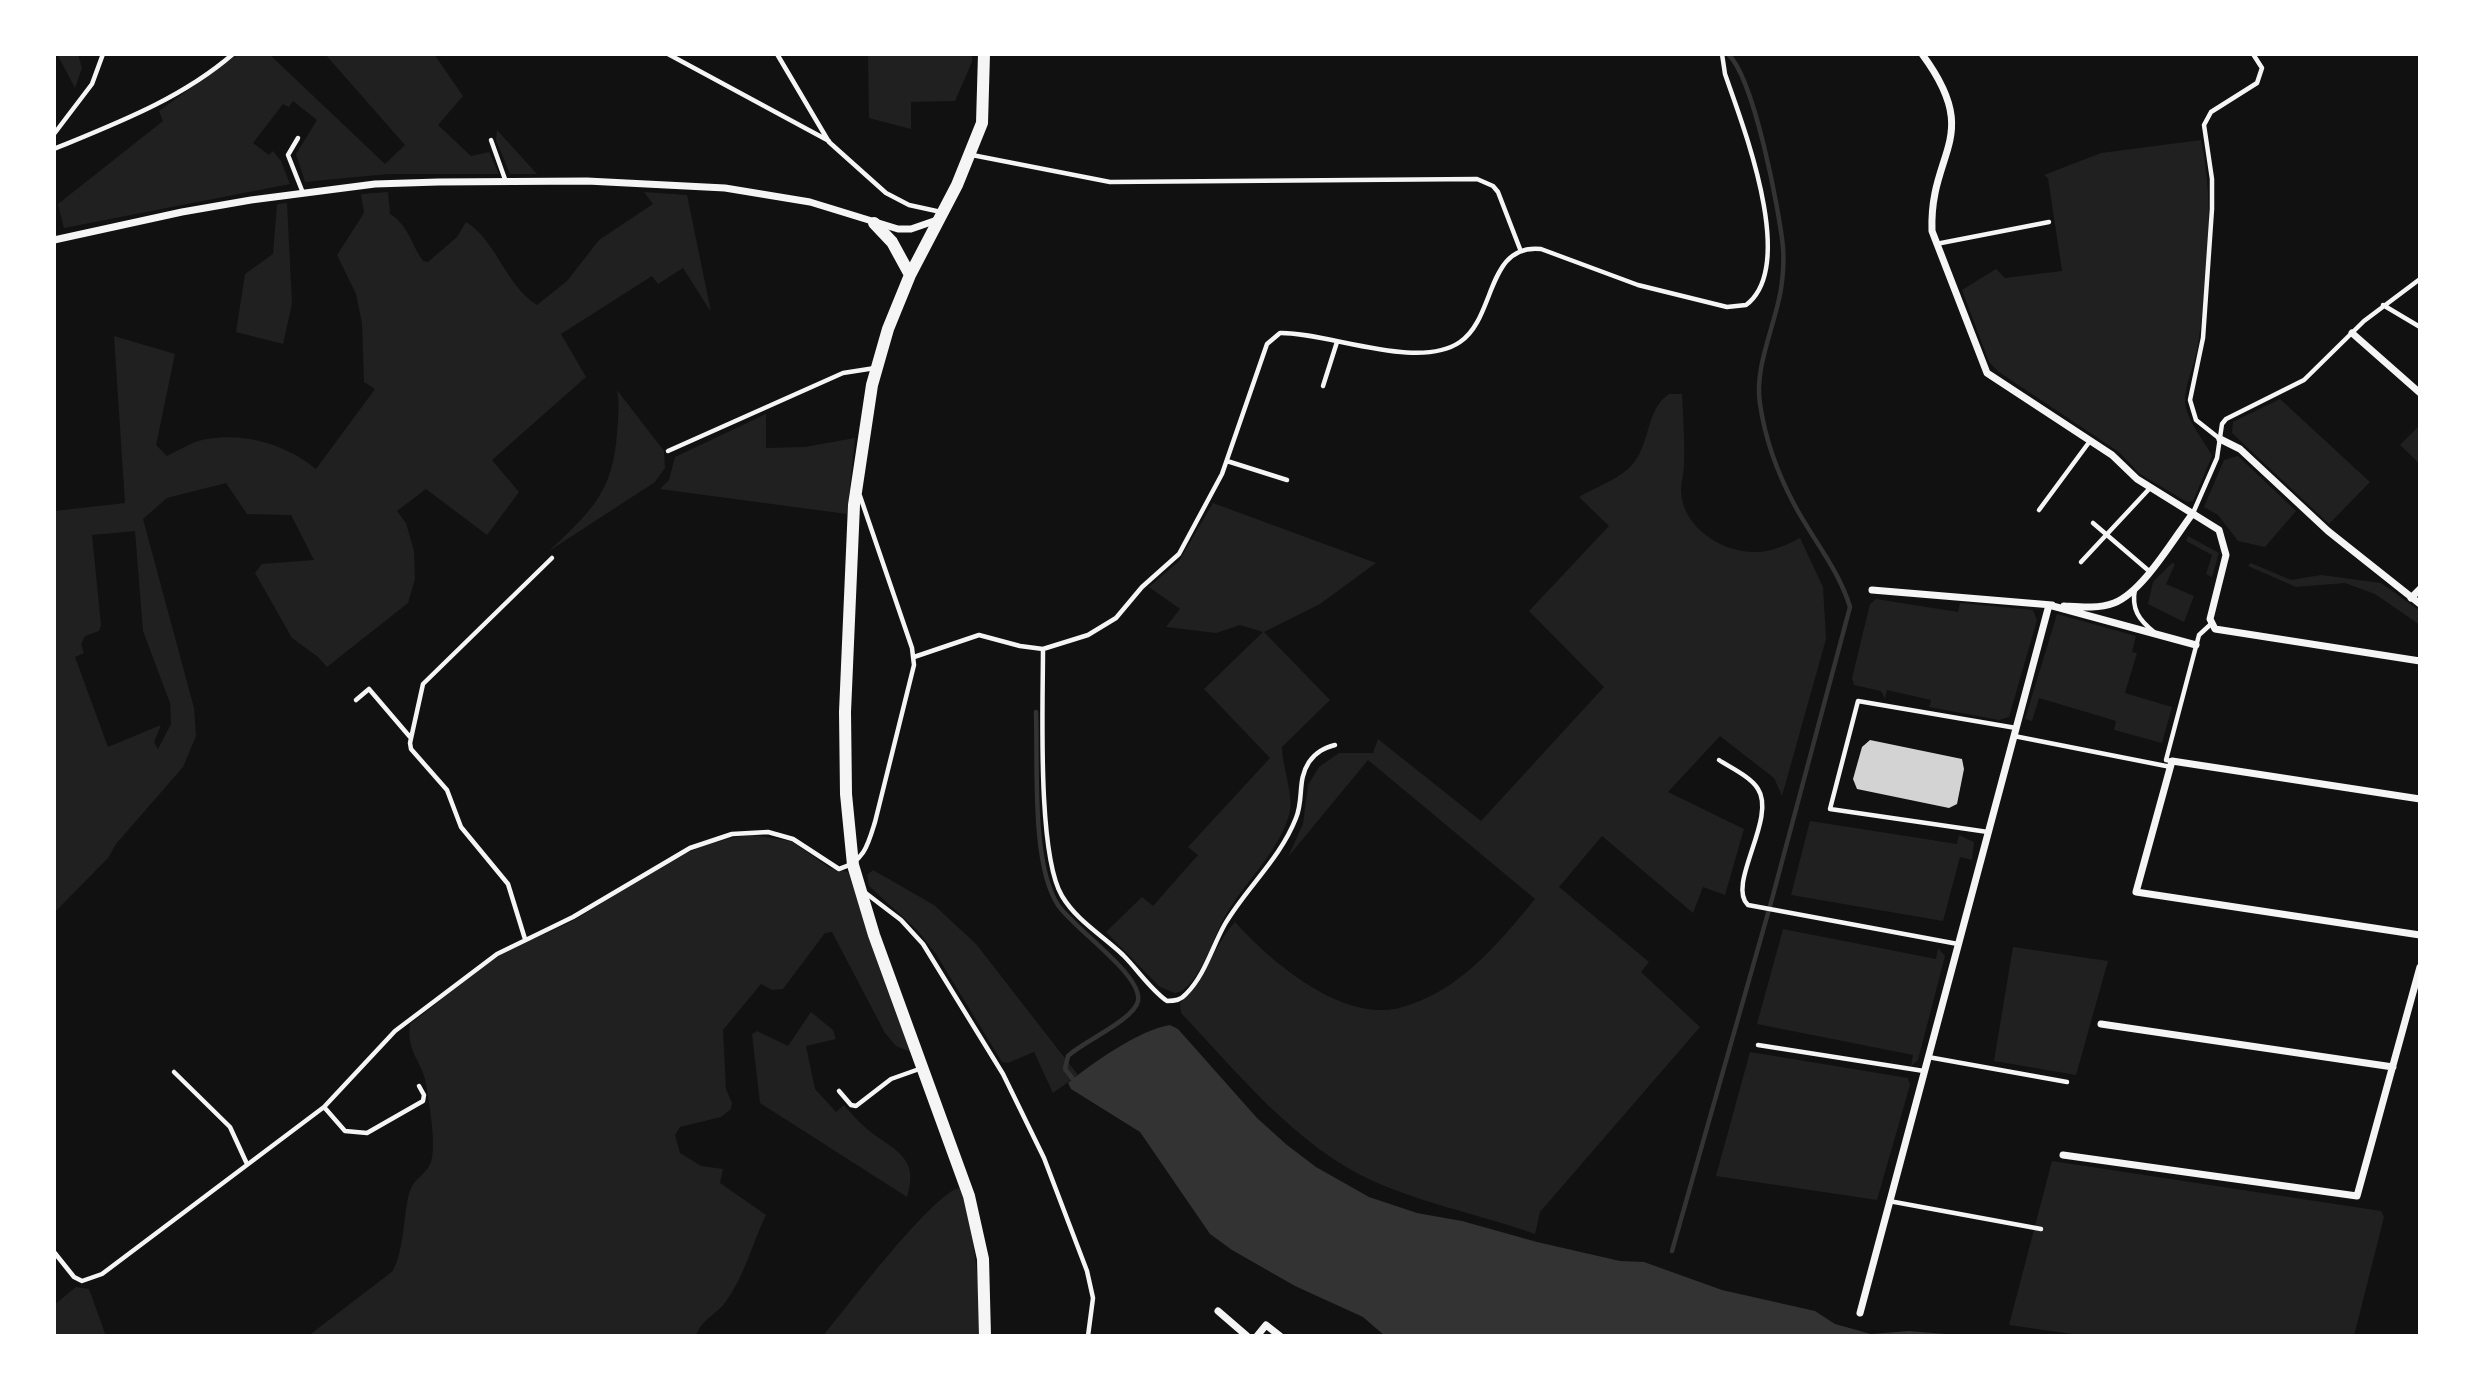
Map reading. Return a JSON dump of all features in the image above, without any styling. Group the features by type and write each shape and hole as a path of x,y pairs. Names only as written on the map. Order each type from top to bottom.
{"street":[{"path":"984,54 985,104 971,154 910,275 876,368 864,423 857,487 845,712 846,794 853,865 974,1214 983,1259 985,1336"},
{"path":"1922,54 1947,94 1954,117 1933,210 1935,244 1987,373 2090,441 2150,487 2219,530 2226,547 2211,624 2221,631 2420,661"},
{"path":"54,240 183,212 375,184 587,181 725,188 810,202 874,223 911,229 939,216"},
{"path":"874,223 892,242 910,275"},
{"path":"2351,333 2420,393"},
{"path":"2220,439 2240,449 2328,531 2420,604"},
{"path":"1872,590 2049,605 2101,606 2115,603 2135,589 2193,513"},
{"path":"2411,598 2420,589"},
{"path":"2049,605 2196,645"},
{"path":"1860,1313 2049,605"},
{"path":"2420,799 2172,764 2136,892 2420,935"},
{"path":"2063,1155 2353,1198 2359,1193 2420,967"},
{"path":"2101,1024 2393,1066"},
{"path":"1218,1311 1247,1336"},
{"path":"1257,1336 1266,1325 1280,1336"}],"lane":[{"path":"54,134 92,84 103,54"},
{"path":"54,149 170,99 233,54"},
{"path":"668,54 829,142 886,193 939,216"},
{"path":"777,54 829,142"},
{"path":"2220,439 2196,420 2189,400 2203,338 2213,201 2204,125 2211,111 2257,83 2262,68 2253,54"},
{"path":"914,657 979,635 1043,649 1088,635 1116,618 1142,587 1179,554 1227,461 1263,355 1273,337 1290,333 1382,350 1433,352 1458,344 1469,335 1508,257 1520,249 1541,249 1614,278 1727,307 1738,308 1753,300 1763,286 1770,260 1768,224 1721,56"},
{"path":"298,138 288,155 303,193"},
{"path":"491,140 506,182"},
{"path":"971,154 1110,182 1478,179 1493,186 1498,192 1520,249"},
{"path":"1935,244 2049,222"},
{"path":"2193,513 2217,458 2222,424 2226,419 2293,388 2383,305 2420,279"},
{"path":"2383,305 2420,327"},
{"path":"1324,386 1338,342"},
{"path":"668,451 843,373 876,368"},
{"path":"2039,510 2090,441"},
{"path":"1227,461 1287,480"},
{"path":"54,1252 74,1277 82,1281 92,1279 324,1107 395,1031 497,954 573,918 690,848 732,834 782,834 833,867 839,869 853,865 868,845 875,822 911,685 914,657 857,487"},
{"path":"2081,562 2150,487"},
{"path":"2093,523 2149,571"},
{"path":"525,939 508,884 461,827 447,790 411,749 411,738 423,684 552,558"},
{"path":"2135,589 2133,599 2138,617 2159,635"},
{"path":"2172,764 2166,760 2196,645 2199,635 2211,624"},
{"path":"1043,649 1048,847 1054,881 1077,915 1119,951 1167,1001 1176,1001 1193,986 1225,924 1278,854 1288,835 1298,814 1302,775 1308,763 1324,748 1335,745"},
{"path":"356,700 369,689 411,738"},
{"path":"1988,832 1830,809 1858,701 2172,764"},
{"path":"1719,760 1755,785 1762,798 1760,818 1741,891 1744,902 1751,907 1958,944"},
{"path":"860,889 901,920 923,944 1003,1074 1044,1157 1087,1272 1093,1298 1088,1336"},
{"path":"1758,1045 1924,1071"},
{"path":"1928,1058 2067,1082"},
{"path":"839,1091 850,1105 856,1106 891,1079 923,1068"},
{"path":"174,1072 230,1127 247,1164"},
{"path":"324,1107 345,1131 367,1133 423,1101 425,1095 419,1086"},
{"path":"1889,1201 2041,1229"}],"shaded area":[{"path":"57,54 78,54 82,68 75,88"},
{"path":"238,54 269,54 385,164 405,145 325,54 434,54 463,96 438,125 471,156 489,152 499,174 388,174 305,182 296,154 317,120 293,101 289,107 283,104 253,143 269,155 273,151 281,161 290,184 64,228 58,204 163,121 159,111"},
{"path":"868,54 972,54 972,62 955,101 911,102 911,129 869,118"},
{"path":"497,130 537,174 510,174 496,140"},
{"path":"2201,140 2208,191 2207,269 2198,345 2185,401 2191,420 2212,456 2193,501 2187,502 2140,474 2119,452 1999,372 1989,362 1962,290 1996,269 2005,278 2062,271 2048,178 2044,175 2101,153"},
{"path":"388,192 390,214 406,230 423,261 428,262 457,237 466,222 486,240 517,286 537,305 567,281 599,240 653,204 644,192 687,195 711,312 683,268 658,284 652,276 561,334 586,377 492,460 519,492 487,535 426,489 397,511 406,523 414,551 415,579 408,603 327,667 292,638 255,573 262,564 314,560 291,515 247,514 226,483 167,498 143,519 194,708 196,736 183,767 116,844 108,858 54,913 54,511 125,503 114,336 175,354 156,445 167,456 202,440 232,437 277,446 316,469 375,389 364,382 362,323 356,294 337,255 364,213 361,194","holes":["135,531 143,631 170,703 171,724 158,749 154,742 161,725 108,747 75,657 84,653 81,644 85,636 99,631 101,625 92,535"]},
{"path":"287,203 292,304 283,344 236,332 245,274 273,254 277,204"},
{"path":"617,390 664,451 665,468 655,482 549,551 576,525 605,486 615,454"},
{"path":"1669,394 1682,394 1684,467 1681,491 1683,505 1689,517 1697,528 1719,544 1746,552 1769,550 1800,538 1823,587 1826,639 1782,796 1774,778 1720,736 1668,792 1744,829 1725,895 1703,887 1693,913 1602,836 1559,887 1649,962 1641,972 1700,1027 1540,1212 1535,1234 1412,1196 1373,1181 1345,1166 1293,1128 1246,1083 1181,1013 1180,1003 1197,984 1220,942 1235,922 1267,954 1308,985 1354,1006 1377,1010 1399,1008 1420,1001 1458,979 1491,949 1535,899 1368,760 1288,857 1303,824 1308,785 1319,767 1339,753 1373,753 1378,739 1481,821 1604,687 1529,611 1609,526 1579,497 1631,466 1642,448 1656,409"},
{"path":"2280,399 2370,482 2329,524 2232,433 2233,422"},
{"path":"766,414 766,448 805,447 855,438 847,514 660,489 669,480 675,457"},
{"path":"2420,425 2420,464 2400,445"},
{"path":"2238,456 2296,511 2265,547 2238,541 2218,515 2204,507 2224,460"},
{"path":"1213,503 1376,563 1320,604 1264,632 1330,700 1282,747 1290,800 1289,815 1283,830 1276,845 1229,910 1197,975 1183,990 1175,993 1160,987 1106,932 1142,897 1153,906 1198,855 1188,847 1270,758 1204,689 1263,632 1240,625 1216,633 1166,627 1180,609 1149,587 1179,561"},
{"path":"2188,536 2219,553 2212,577 2206,574 2212,555 2186,541"},
{"path":"2172,563 2175,564 2166,584 2194,596 2184,622 2148,604 2153,582"},
{"path":"2251,563 2291,580 2321,575 2381,583 2420,611 2420,625 2375,594 2345,583 2296,587 2248,566"},
{"path":"1876,599 1958,612 1960,603 2033,610 2037,620 2009,717 1999,720 1929,707 1931,700 1887,690 1885,699 1881,691 1854,685 1852,678 1870,604"},
{"path":"2057,614 2136,636 2132,652 2137,653 2125,693 2172,707 2162,743 2114,730 2116,721 2039,698 2032,721 2025,719"},
{"path":"1810,821 1957,844 1959,835 1974,842 1972,860 1960,857 1943,921 1791,895"},
{"path":"752,835 791,841 830,868 848,872 911,1052 896,1046 885,1033 832,932 825,933 783,989 772,990 761,984 723,1030 726,1089 732,1103 731,1109 721,1117 680,1127 675,1135 680,1153 701,1166 723,1169 720,1183 766,1215 731,1294 701,1326 696,1336 308,1336 393,1271 401,1244 410,1192 431,1161 432,1130 427,1089 410,1043 410,1024 499,956 576,919 660,867 704,846"},
{"path":"873,870 934,905 976,944 1078,1075 1053,1093 1034,1052 1008,1063 1002,1062 936,954 917,930 869,886 867,875"},
{"path":"1783,929 1936,959 1938,948 1945,956 1918,1060 1911,1066 1913,1055 1757,1024"},
{"path":"2013,947 2108,961 2076,1075 1994,1061"},
{"path":"811,1012 833,1030 836,1039 806,1046 815,1089 836,1112 844,1105 867,1129 902,1156 910,1172 907,1197 760,1103 752,1034 757,1031 788,1046"},
{"path":"1170,1025 1178,1029 1257,1118 1287,1145 1316,1167 1369,1197 1417,1213 1462,1221 1537,1242 1620,1261 1644,1262 1722,1290 1815,1311 1835,1324 1871,1334 1909,1331 1970,1336 1385,1336 1363,1317 1295,1286 1232,1250 1210,1234 1140,1132 1071,1089 1068,1083 1103,1057 1144,1033"},
{"path":"1750,1052 1908,1078 1910,1085 1877,1200 1716,1176"},
{"path":"2052,1161 2381,1211 2384,1217 2354,1336 2086,1336 2009,1325"},
{"path":"961,1188 976,1261 979,1336 823,1336 912,1228 949,1193"},
{"path":"76,1287 89,1289 106,1336 54,1336 54,1305"}],"building":[{"path":"1870,740 1962,759 1964,769 1957,804 1949,808 1857,789 1853,779 1862,747"}],"waterway":[{"path":"1672,1251 1772,899 1850,607 1832,567 1788,492 1773,456 1762,417 1760,376 1781,289 1783,247 1771,176 1756,116 1738,68 1728,54"},
{"path":"1036,712 1040,840 1049,887 1066,915 1106,952 1130,978 1137,990 1138,1001 1127,1016 1068,1056 1065,1069 1073,1079"}]}
